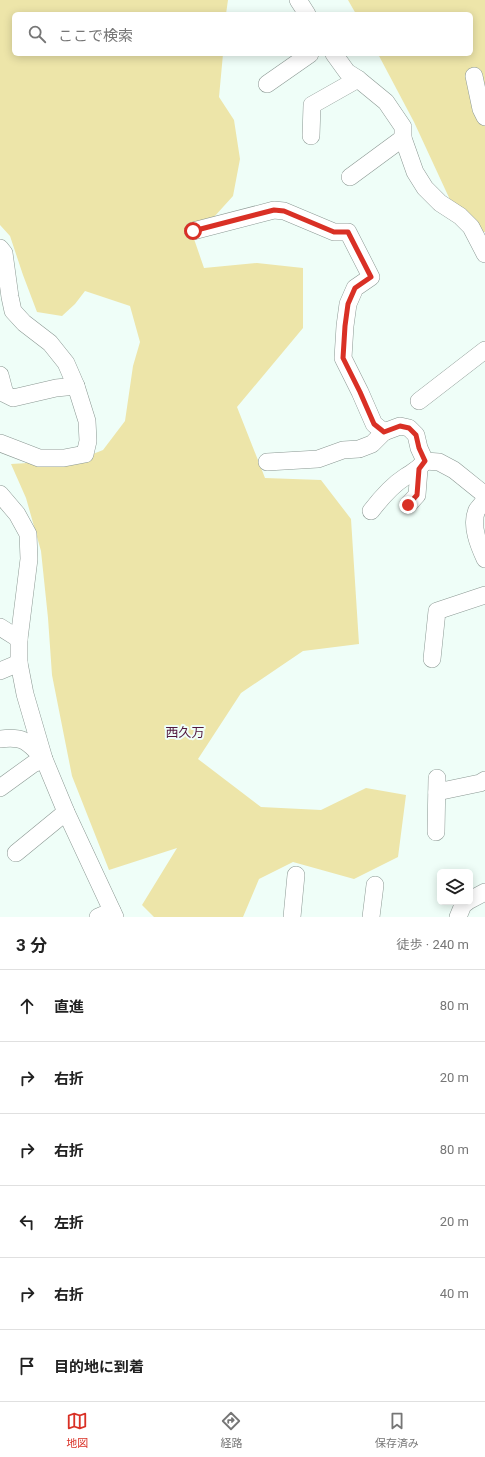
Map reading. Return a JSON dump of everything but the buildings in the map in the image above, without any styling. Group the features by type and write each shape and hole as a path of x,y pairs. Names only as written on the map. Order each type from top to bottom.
{"street":[{"path":"298,0 306,12"},
{"path":"335,56 347,72 386,102 403,127 403,138 415,172 424,188 440,203 460,216 470,227 485,254"},
{"path":"267,84 301,57"},
{"path":"474,76 481,109 485,117"},
{"path":"311,136 312,105 358,79"},
{"path":"350,177 403,138"},
{"path":"193,231 274,210 284,211 334,232 348,232 371,277 355,288 348,304 343,358 374,424 384,432"},
{"path":"0,248 4,253 5,298 13,311 24,323 50,343 66,363 76,386 87,421 88,442 85,454 64,458 40,458 0,442"},
{"path":"419,401 485,350"},
{"path":"0,375 5,394 13,398 56,388 76,386"},
{"path":"267,462 318,459 343,450 359,448 372,444 384,432 400,426 409,428 416,435 422,465 417,495 408,505"},
{"path":"371,511 384,494 404,477 422,465 439,462 454,470 485,495"},
{"path":"0,494 16,514 28,534 29,559 18,639 19,663 25,694 44,759 108,915"},
{"path":"485,500 477,510 475,524 478,543 485,559"},
{"path":"432,659 437,611 485,595"},
{"path":"0,627 18,639"},
{"path":"0,671 19,663"},
{"path":"0,739 14,737 28,742 44,759"},
{"path":"0,788 33,764 44,759"},
{"path":"436,832 437,785 480,783 485,780"},
{"path":"16,853 66,812"},
{"path":"292,917 296,875"},
{"path":"371,917 375,885"},
{"path":"473,898 485,892"},
{"path":"458,917 463,905"}],"shaded area":[{"path":"0,0 228,0 226,12 12,12 12,56 223,56 219,97 234,120 240,159 233,196 214,217 193,236 204,268 257,263 303,268 303,328 237,407 265,478 321,480 351,519 359,644 303,651 241,693 198,759 261,807 321,810 366,788 406,795 398,857 354,879 293,862 259,879 243,917 154,917 142,905 177,848 109,870 72,776 52,675 41,551 26,498 11,464 78,460 103,450 125,421 133,366 140,342 130,306 85,291 75,304 62,316 37,312 10,236 0,225"},
{"path":"348,0 485,0 485,232 464,230 414,122 379,56 473,56 473,12 355,12"}],"district":[{"name":"西久万","path":"185,732"}],"route":[{"path":"193,231 274,210 284,211 334,232 348,232 371,277 355,288 348,304 343,358 374,424 384,432 400,426 409,428 416,435 419,448 425,461 419,469 417,495 408,505"}]}
